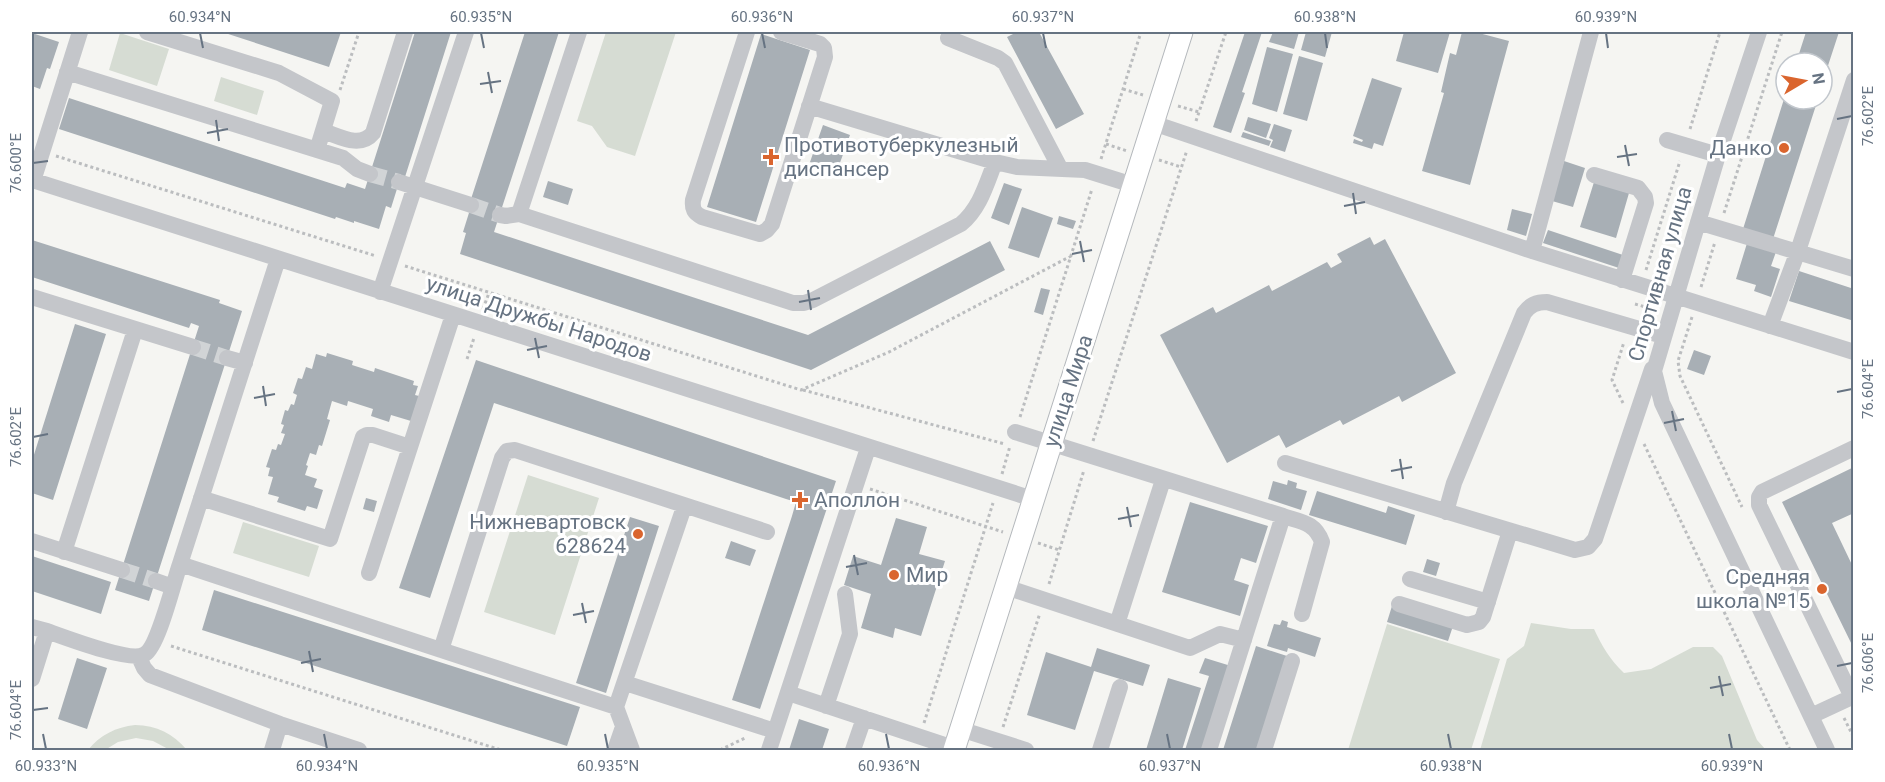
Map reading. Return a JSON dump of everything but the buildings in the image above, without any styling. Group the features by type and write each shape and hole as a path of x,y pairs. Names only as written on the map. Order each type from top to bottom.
{"main road":[{"name":"улица Мира","path":"956,742 1182,32"}],"street":[{"path":"32,181 80,32"},
{"path":"147,32 279,73 332,100 317,150"},
{"path":"323,130 356,141 363,141 373,133 405,32"},
{"path":"380,292 390,261 407,185 466,32"},
{"path":"519,214 579,32"},
{"path":"747,32 692,208 695,214 760,234 772,224 825,57 824,48 820,44 781,32"},
{"path":"1532,251 1591,32"},
{"name":"Спортивная улица","path":"1759,32 1718,155 1663,336 1655,363 1654,379 1662,403 1827,750"},
{"path":"948,38 999,58 1005,63 1060,168"},
{"path":"67,72 343,158 357,169 370,174"},
{"path":"1770,326 1798,251 1854,80"},
{"path":"809,106 994,162 1017,167 1060,168 1097,173 1133,185"},
{"path":"1153,123 1532,251 1854,352"},
{"path":"1666,140 1718,155"},
{"path":"500,215 519,214 793,303 804,303 961,224 977,207 994,162"},
{"path":"1594,175 1638,188 1645,196 1646,203 1622,280"},
{"name":"улица Дружбы Народов","path":"32,181 1033,499"},
{"path":"407,185 471,205"},
{"path":"1698,222 1854,269"},
{"path":"32,679 39,629 124,656 140,657 146,654 155,641 278,259"},
{"path":"32,298 193,347"},
{"path":"1446,512 1454,483 1524,313 1529,306 1538,302 1547,302 1663,336"},
{"path":"369,573 453,315"},
{"path":"64,552 135,330"},
{"path":"227,358 245,363"},
{"path":"1286,463 1575,550 1588,547 1595,539 1655,363"},
{"path":"201,498 330,539 363,437 373,435 410,447"},
{"path":"1012,439 1051,444 1312,526 1319,532 1322,542 1302,614"},
{"path":"769,750 868,448"},
{"path":"1811,716 1847,699 1759,505 1759,497 1762,492 1854,448"},
{"path":"441,650 502,458 507,451 515,450 684,507 767,532"},
{"path":"1117,624 1163,480"},
{"path":"632,750 616,706 684,507"},
{"path":"1209,750 1283,516"},
{"path":"1399,604 1467,626 1479,622 1488,602 1510,531"},
{"path":"32,541 122,570"},
{"path":"180,564 616,706"},
{"path":"1410,579 1488,602"},
{"path":"156,581 173,587"},
{"path":"1006,586 1190,648 1220,634 1244,640"},
{"path":"826,706 850,634 845,594"},
{"path":"140,657 144,668 150,675 280,724 359,750"},
{"path":"1264,750 1292,661"},
{"path":"625,683 775,731"},
{"path":"1100,750 1120,687"},
{"path":"788,693 920,736 956,742 998,741 1018,749"},
{"path":"854,750 864,718"},
{"path":"272,750 280,724"},
{"path":"615,750 623,727"}],"path":[{"path":"332,100 342,86 359,32"},
{"path":"920,736 1141,32"},
{"path":"998,741 1226,32"},
{"path":"1720,32 1612,380 1790,750"},
{"path":"1746,513 1680,376 1678,361 1782,32"},
{"path":"42,151 801,390 1012,439"},
{"path":"801,390 889,352 1071,256"},
{"path":"870,489 1059,550"},
{"path":"155,641 501,750"},
{"path":"1847,699 1854,738"}],"shaded area":[{"path":"606,32 676,32 635,156 607,147 592,126 577,121"},
{"path":"120,33 169,49 157,86 109,70"},
{"path":"221,77 264,91 257,115 214,101"},
{"path":"528,475 599,498 555,635 484,612"},
{"path":"243,522 319,546 309,577 233,553"},
{"path":"1531,623 1571,629 1594,629 1607,652 1624,673 1651,669 1693,647 1713,647 1722,656 1757,740 1766,750 1480,750 1507,659 1524,646"},
{"path":"1387,624 1500,659 1471,750 1348,750"},
{"path":"135,725 164,732 176,739 187,750 170,750 153,741 136,738 118,742 105,750 88,750 109,733"}],"tunnel":[{"path":"370,174 399,182"},
{"path":"471,205 500,215"},
{"path":"193,347 227,358"},
{"path":"122,570 156,581"}],"place":[{"name":"Данко","path":"1784,148"},
{"name":"Противотуберкулезный диспансер","path":"771,157"},
{"name":"Аполлон","path":"800,500"},
{"name":"Нижневартовск 628624","path":"638,534"},
{"name":"Мир","path":"894,575"},
{"name":"Средняя школа №15","path":"1822,589"}]}
